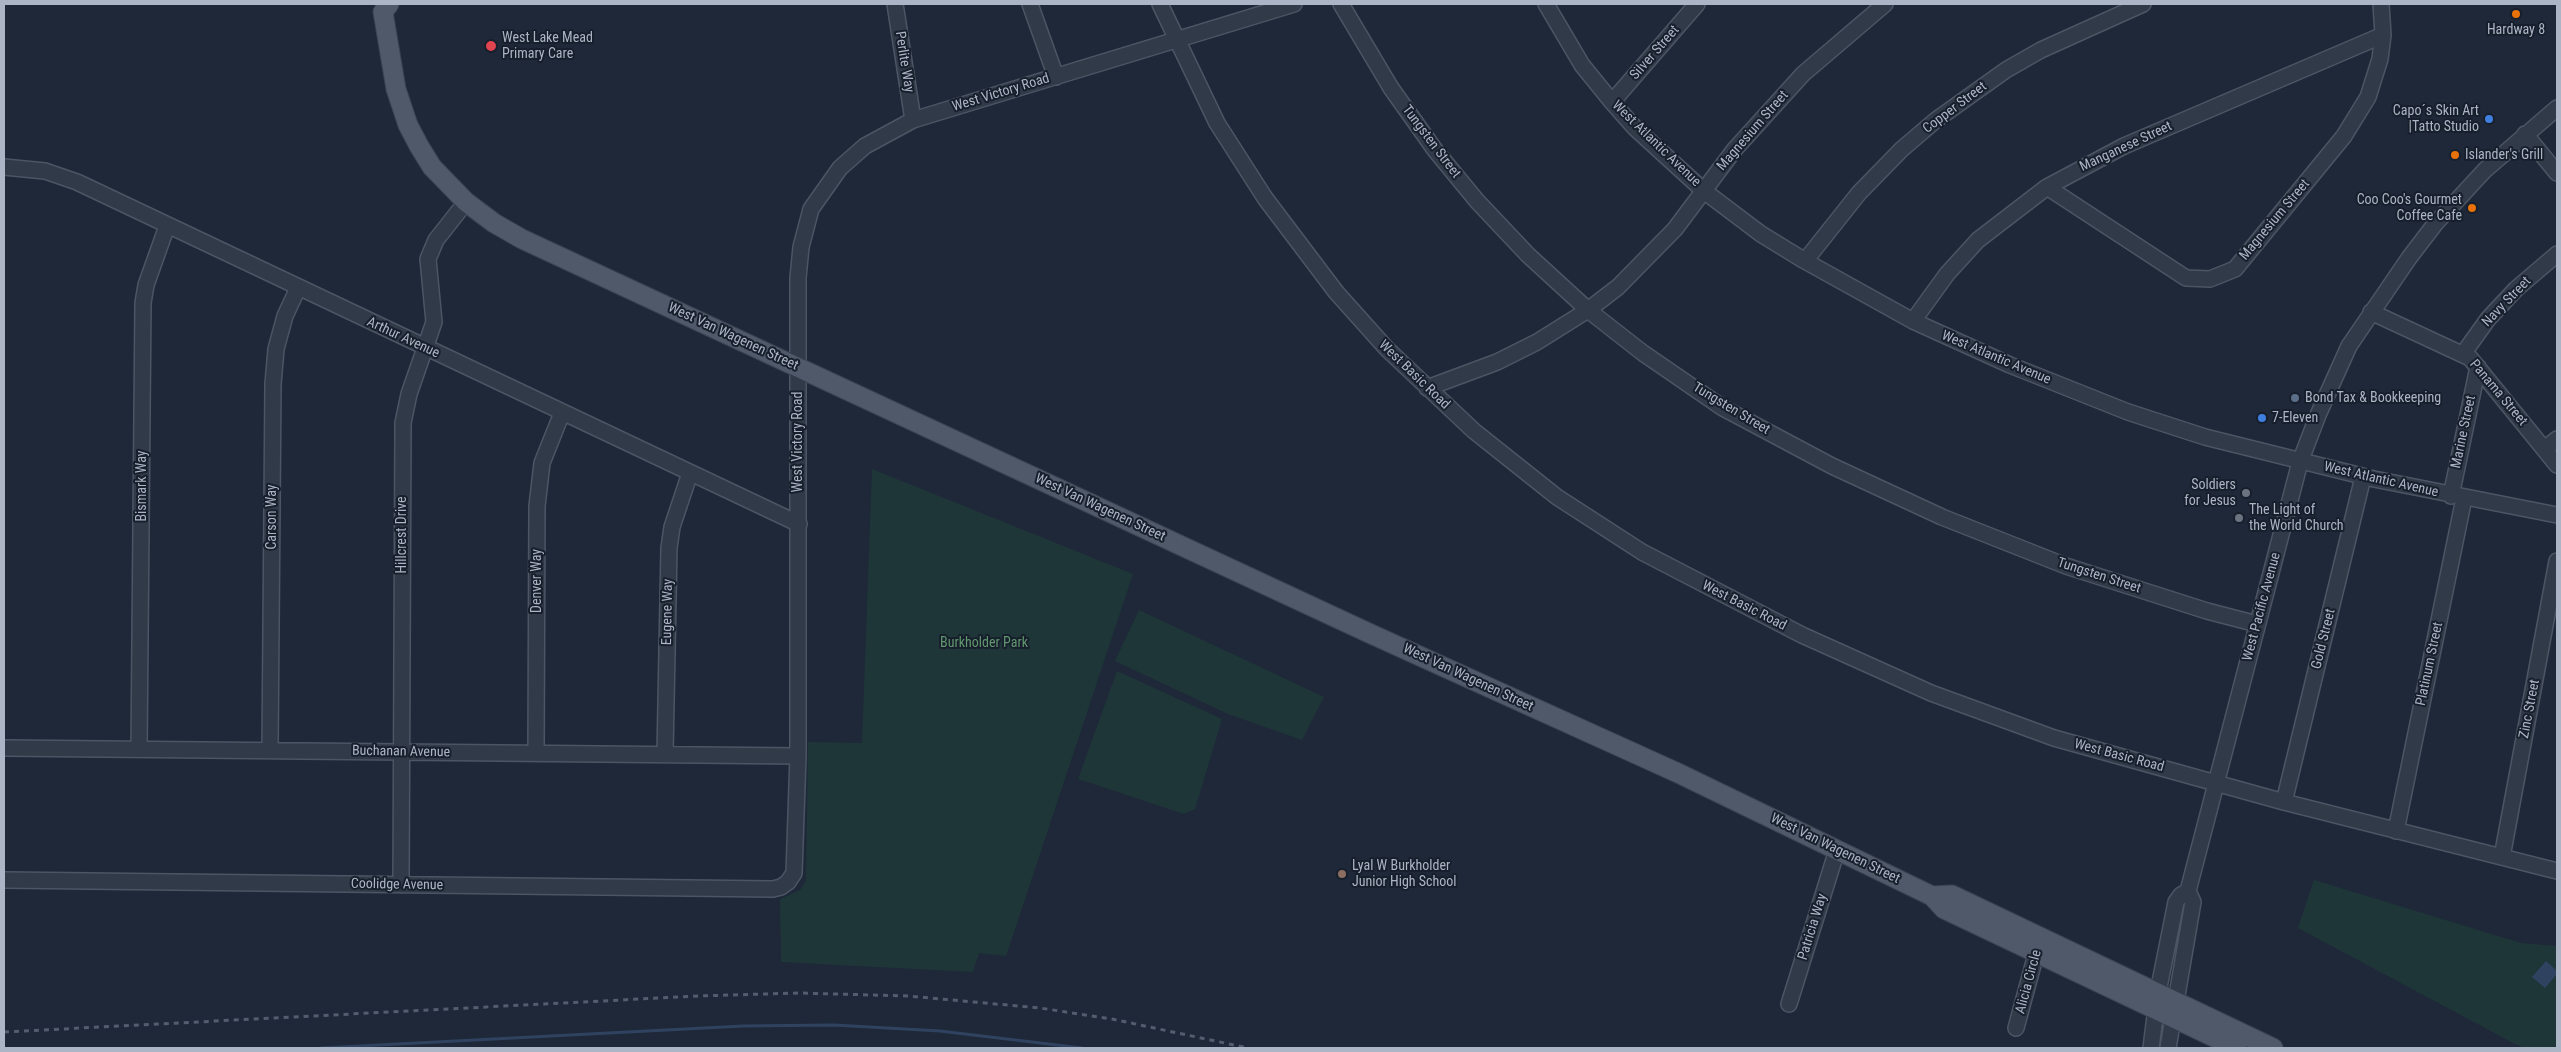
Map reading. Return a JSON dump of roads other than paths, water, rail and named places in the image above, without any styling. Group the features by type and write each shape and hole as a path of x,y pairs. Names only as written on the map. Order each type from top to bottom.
{"main road":[{"name":"West Van Wagenen Street","path":"381,6 396,89 408,125 432,167 466,202 494,223 522,239 797,368 1678,773 1932,896 1944,909 2039,945 2165,1004"},
{"path":"2165,1004 2237,1048"},
{"path":"2165,1004 2274,1048"}],"street":[{"name":"Perlite Way","path":"895,4 913,120"},
{"path":"1030,4 1056,77"},
{"name":"West Basic Road","path":"1160,4 1218,123 1265,198 1336,292 1387,349 1474,431 1557,497 1642,552 1721,596 1802,636 1931,693 2054,738 2284,802 2557,871"},
{"name":"West Victory Road","path":"788,882 794,873 798,756 799,524 797,368 800,255 811,209 840,168 865,146 913,120 1176,40 1276,6 1294,4"},
{"name":"Tungsten Street","path":"1341,4 1391,88 1435,150 1496,221 1588,310 1643,354 1723,408 1840,470 1942,517 2066,566 2207,611 2257,624"},
{"name":"West Atlantic Avenue","path":"1546,4 1582,65 1612,102 1636,128 1704,191 1761,234 1805,261 1913,321 2010,365 2128,412 2205,437 2363,477 2457,497 2557,515"},
{"name":"Silver Street","path":"1612,102 1697,4"},
{"name":"Magnesium Street","path":"1427,388 1497,362 1537,342 1588,310 1646,261 1675,229 1735,148 1803,74 1885,4"},
{"name":"Copper Street","path":"1805,261 1859,193 1902,149 1936,120 2006,70 2034,54 2143,4"},
{"name":"Magnesium Street","path":"2047,187 2186,278 2210,280 2235,269 2344,136 2368,97 2380,59 2383,35 2381,4"},
{"name":"Manganese Street","path":"1913,321 1947,274 1978,240 2018,207 2047,187 2124,146 2383,35"},
{"name":"West Pacific Avenue","path":"2165,1004 2193,902 2188,891 2257,624 2300,462 2318,415 2349,346 2371,312 2435,224 2485,170 2557,108"},
{"path":"2525,134 2557,173"},
{"name":"Arthur Avenue","path":"4,167 45,171 77,182 799,524"},
{"name":"Hillcrest Drive","path":"401,885 402,439 409,394 434,322 428,259 436,240 466,202"},
{"name":"Bismark Way","path":"139,749 143,303 146,285 167,226"},
{"name":"Navy Street","path":"2463,354 2488,319 2516,289 2557,254"},
{"name":"Carson Way","path":"270,750 273,384 276,349 285,316 298,288"},
{"name":"Panama Street","path":"2371,312 2463,354 2478,367 2557,465"},
{"name":"Marine Street","path":"2457,497 2478,367"},
{"name":"Denver Way","path":"536,753 537,506 542,463 562,413"},
{"path":"2545,450 2557,439"},
{"name":"Eugene Way","path":"665,754 669,548 672,527 690,473"},
{"name":"Gold Street","path":"2284,802 2363,477"},
{"name":"Platinum Street","path":"2396,831 2457,497"},
{"name":"Zinc Street","path":"2502,857 2557,561"},
{"name":"Buchanan Avenue","path":"4,748 798,756"},
{"name":"Patricia Way","path":"1789,1004 1837,850"},
{"name":"Coolidge Avenue","path":"4,880 773,889 788,882"},
{"name":"Alicia Circle","path":"2016,1028 2039,945"},
{"path":"2151,1048 2165,1004"},
{"path":"2165,1004 2168,1048"}],"water":[{"path":"2546,961 2557,971 2557,974 2545,988 2532,977"}],"waterway":[{"path":"321,1048 743,1026 834,1025 940,1031 1082,1048"}],"railway":[{"path":"4,1032 698,996 799,993 908,996 1040,1008 1112,1019 1248,1048"}],"place":[{"name":"Hardway 8","path":"2516,14"},
{"name":"West Lake Mead Primary Care","path":"491,46"},
{"name":"Capo´s Skin Art |Tatto Studio","path":"2489,119"},
{"name":"Islander's Grill","path":"2455,155"},
{"name":"Coo Coo's Gourmet Coffee Cafe","path":"2472,208"},
{"name":"Bond Tax & Bookkeeping","path":"2295,398"},
{"name":"7-Eleven","path":"2262,418"},
{"name":"Soldiers for Jesus","path":"2246,493"},
{"name":"The Light of the World Church","path":"2239,518"},
{"name":"Lyal W Burkholder Junior High School","path":"1342,874"}],"park label":[{"name":"Burkholder Park","path":"984,643"}]}
